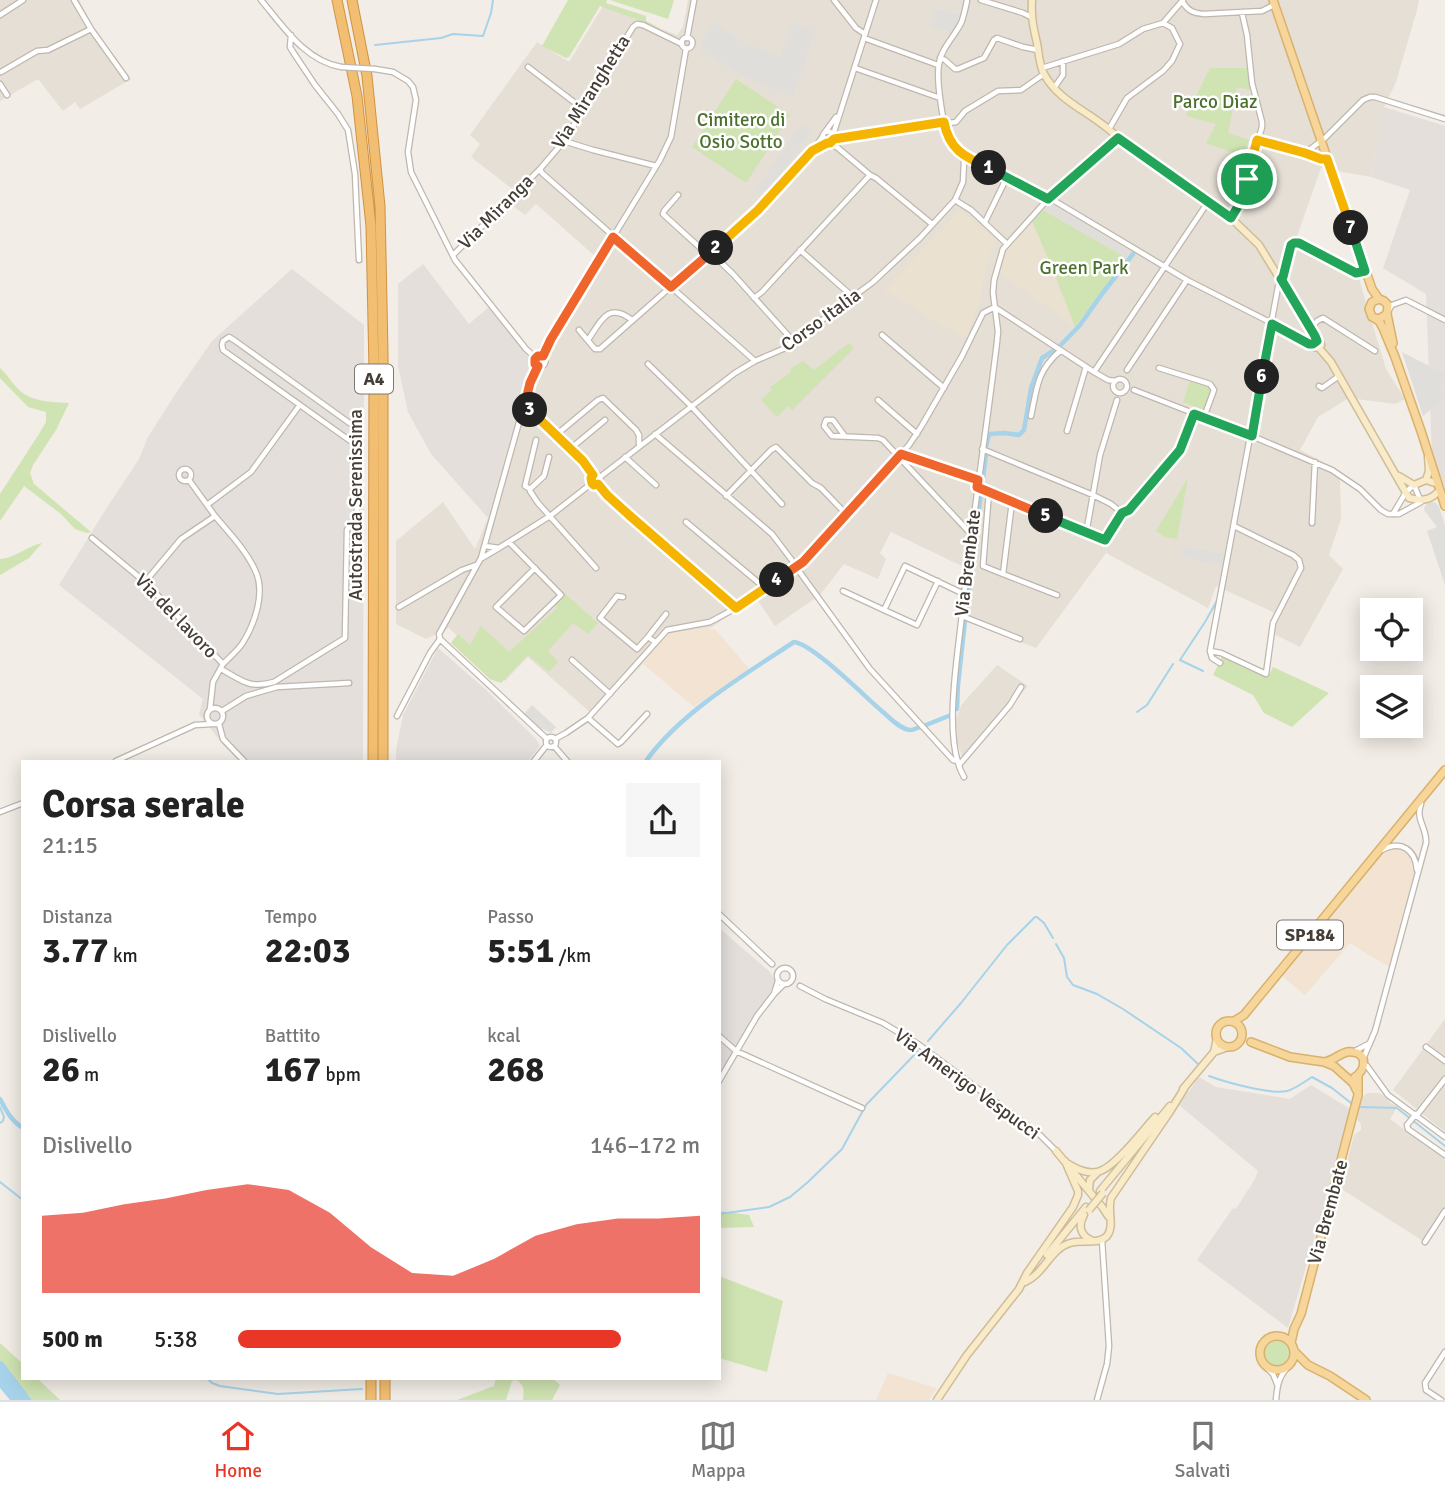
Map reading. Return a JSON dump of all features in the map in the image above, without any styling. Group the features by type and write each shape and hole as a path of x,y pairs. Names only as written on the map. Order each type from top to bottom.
{"highway":[{"name":"Autostrada Serenissima","path":"337,0 357,96 371,226 374,371 373,760"},
{"name":"Autostrada Serenissima","path":"352,0 367,76 380,206 383,353 383,760"},
{"path":"371,1380 371,1400"},
{"path":"385,1380 385,1400"}],"main road":[{"path":"1032,0 1031,17 1043,71 1055,88 1118,138 1231,218 1259,245 1408,495 1421,502 1432,497 1439,487"},
{"path":"1274,2 1365,271 1372,289 1388,312 1395,358"},
{"path":"1372,289 1369,313 1383,328 1395,358 1445,506"},
{"path":"1369,306 1373,301 1382,300"},
{"path":"1373,317 1381,318 1388,312"},
{"path":"1395,472 1414,485 1426,480 1429,471 1428,455"},
{"path":"1426,480 1439,487"},
{"path":"1432,497 1445,506"},
{"name":"SP184","path":"1217,1038 1216,1031 1220,1024 1234,1021 1244,1015 1445,770"},
{"path":"1238,1043 1244,1015"},
{"path":"1234,1021 1251,1042"},
{"path":"1217,1038 1221,1044 1228,1047"},
{"path":"937,1400 967,1355 1019,1289 1214,1052 1217,1038"},
{"path":"1214,1052 1238,1043 1251,1042 1290,1057 1324,1062 1347,1077 1358,1095"},
{"path":"1324,1062 1355,1051 1362,1068 1347,1077"},
{"path":"1338,1069 1339,1057"},
{"name":"Via Brembate","path":"1292,1343 1358,1095 1362,1068"},
{"path":"1088,1191 1093,1176 1111,1164 1184,1089"},
{"path":"1025,1282 1064,1245 1077,1241 1102,1240 1110,1231 1111,1198 1184,1089"},
{"path":"1055,1151 1103,1208 1110,1221"},
{"path":"1065,1161 1082,1171 1100,1171"},
{"path":"1019,1289 1078,1195 1065,1161"},
{"path":"1087,1209 1080,1227 1085,1237 1093,1241"},
{"path":"1294,1329 1282,1336 1267,1339 1262,1344 1260,1358 1264,1365 1275,1371 1289,1366 1308,1365"},
{"path":"1282,1336 1292,1343 1295,1352 1289,1366"},
{"path":"1295,1352 1308,1365 1366,1400"}],"street":[{"path":"0,15 23,0"},
{"path":"74,0 126,78"},
{"path":"261,0 300,46 314,56 341,67 393,72 413,87 416,100 408,152 411,172 455,260 536,358 538,366"},
{"path":"538,366 545,363 543,356 551,339 671,137 683,39 687,38 694,0"},
{"path":"834,0 865,36 939,62 945,60 955,69 984,58 997,38 1038,50"},
{"path":"812,151 831,140 876,0"},
{"path":"967,0 962,21 939,62 938,77 946,133 960,153 1053,200 1188,279 1316,344"},
{"path":"981,0 1031,17"},
{"path":"824,134 823,140 831,140 956,122 965,111 998,91 1021,89 1043,71 1063,61 1119,44 1143,29 1163,23 1183,1 1188,10 1196,13 1262,11 1274,2"},
{"path":"1231,218 1240,203 1262,122 1252,83 1242,13"},
{"path":"853,23 868,25"},
{"path":"1109,130 1127,98 1172,61 1180,44 1172,28 1163,23"},
{"name":"Via Miranghetta","path":"541,167 564,141 627,35 637,24 684,46"},
{"path":"0,74 37,51 48,50 91,29"},
{"path":"291,36 290,47 348,130 355,174 359,260"},
{"path":"684,46 691,48 693,44 692,40 687,38"},
{"path":"1055,88 1063,75 1063,61"},
{"path":"528,67 583,109"},
{"path":"855,68 941,98"},
{"path":"0,84 7,95"},
{"path":"1305,153 1321,142 1363,100 1370,97 1445,119"},
{"path":"579,330 595,349 600,349 758,210 812,151 839,113"},
{"path":"824,134 829,132 831,140 838,148 932,224"},
{"path":"955,200 971,210 1007,244 1048,199 1118,138"},
{"path":"1257,140 1327,159"},
{"path":"564,141 656,166"},
{"name":"Corso Italia","path":"600,477 724,380 794,342 873,282 955,200 963,183 964,161 960,153"},
{"name":"Via Miranga","path":"453,255 541,167"},
{"name":"Via Miranga","path":"541,167 542,173 755,361"},
{"path":"754,298 870,175"},
{"path":"985,222 1007,177"},
{"path":"678,195 663,214 733,274 794,342"},
{"path":"1094,372 1208,202"},
{"path":"1220,663 1212,658 1210,650 1278,287 1291,245 1296,243 1356,273 1365,271"},
{"name":"Via Brembate","path":"964,777 958,763 953,708 964,594 997,342 994,280 1000,256 1007,244"},
{"path":"800,250 853,298"},
{"path":"1086,530 1100,456 1127,370 1188,279"},
{"path":"1382,300 1394,304"},
{"path":"1388,312 1394,304 1408,300 1445,320"},
{"path":"440,639 547,738 555,739 566,733 588,718 667,630 704,624 736,608 803,562 917,434 973,338 983,313 995,307 1108,380 1315,462 1349,480 1388,514 1399,514 1421,502 1414,485"},
{"path":"588,340 602,319 615,311 632,320"},
{"path":"1311,329 1323,318 1375,351"},
{"path":"881,335 944,388"},
{"path":"189,481 244,552 256,572 259,587 256,614 242,644 222,667 253,686 262,685 274,682 345,638 347,530 356,514 356,445 355,427 234,340 229,337 223,341 223,350 356,445"},
{"path":"1031,416 1040,377 1046,365 1060,351"},
{"path":"536,358 543,356"},
{"path":"648,364 691,406 782,505"},
{"path":"397,716 481,558 530,383 538,366"},
{"path":"1067,431 1086,367"},
{"path":"1159,368 1210,384 1214,390 1204,417"},
{"path":"1319,386 1322,388 1339,376"},
{"path":"556,435 603,398 636,430 639,446"},
{"path":"878,400 917,434"},
{"path":"525,404 583,461 593,475 600,477 598,484"},
{"path":"207,505 251,472 299,406"},
{"path":"977,487 1105,540 1122,513 1129,510 1180,450 1194,414"},
{"path":"570,449 605,420"},
{"path":"844,435 832,420 826,420 824,426 832,436 880,439 900,455 972,535"},
{"path":"654,435 772,534 870,669 953,760 958,763 1010,705 1021,687"},
{"path":"536,440 525,486 596,568"},
{"path":"726,496 776,447 846,514"},
{"path":"982,449 1093,495 1122,513"},
{"path":"900,455 978,480"},
{"path":"530,489 544,476 549,457"},
{"path":"625,457 656,485"},
{"path":"1312,523 1315,462"},
{"path":"592,483 593,475"},
{"path":"481,558 550,516 592,483"},
{"path":"592,483 598,484 629,515 736,608"},
{"path":"1393,514 1414,485"},
{"path":"989,492 983,566 1056,595"},
{"path":"1408,495 1413,506"},
{"path":"1003,574 1012,502"},
{"path":"145,582 181,539 215,516"},
{"path":"686,522 765,588"},
{"path":"1210,650 1266,674 1273,623 1301,568 1299,560 1293,555 1234,526"},
{"name":"Via del lavoro","path":"92,537 145,582 222,667 213,682 211,709"},
{"path":"509,542 535,568 561,595 524,631 496,607 535,568"},
{"path":"486,543 499,548"},
{"path":"399,607 463,570 477,565"},
{"path":"884,610 905,566 964,594"},
{"path":"843,591 917,625 938,581"},
{"path":"623,597 617,596 600,618 637,649 666,614"},
{"path":"962,616 1020,639"},
{"path":"648,637 655,642"},
{"path":"432,650 446,646"},
{"path":"572,660 610,694"},
{"path":"222,711 246,696 277,687 349,683"},
{"path":"212,724 207,713 215,708 222,711"},
{"path":"219,724 223,719 222,711"},
{"path":"588,718 618,744 646,714"},
{"path":"118,760 194,725 219,724"},
{"path":"219,724 223,739 243,760"},
{"path":"535,760 547,745 547,738"},
{"path":"554,746 555,739"},
{"path":"547,745 554,746 566,760"},
{"path":"1423,796 1418,814 1426,834 1426,843 1362,1068 1372,1073 1383,1091 1445,1137"},
{"path":"0,812 21,804"},
{"path":"1376,854 1391,846 1405,848 1414,856 1417,874"},
{"name":"Via Amerigo Vespucci","path":"721,916 779,970 786,967 791,970 792,980 800,986 883,1023 918,1044 1040,1135 1055,1151"},
{"path":"721,1077 757,1016 781,982 779,970"},
{"path":"781,982 792,980"},
{"path":"721,1037 736,1051 862,1108"},
{"path":"1355,1051 1371,1043"},
{"path":"1426,1047 1445,1061"},
{"path":"1445,1079 1408,1125 1408,1129 1445,1155"},
{"path":"1425,1242 1445,1211"},
{"path":"1097,1400 1109,1346 1102,1240"},
{"path":"1441,1400 1428,1392 1425,1383 1445,1353"},
{"path":"1264,1365 1278,1384"},
{"path":"1276,1400 1278,1384 1289,1366"}],"shaded area":[{"path":"0,0 79,0 93,26 131,79 80,109 75,102 63,111 38,79 0,101"},
{"path":"688,0 1419,0 1396,82 1384,107 1371,177 1321,168 1296,239 1359,279 1386,369 1405,399 1395,404 1349,398 1318,417 1300,450 1334,468 1340,481 1341,519 1329,555 1343,569 1300,647 1272,633 1273,612 1216,586 1208,608 1106,553 1036,648 960,619 964,567 891,532 880,553 886,559 878,579 844,564 820,595 775,626 756,598 712,627 665,636 640,667 593,715 528,657 505,681 449,628 426,639 396,624 396,541 443,502 475,549 488,518 531,357 596,257 536,204 525,215 505,200 515,191 471,157 480,144 470,135 537,42 569,62 603,6 677,35 683,27"},
{"path":"936,9 960,14 952,32 931,26"},
{"path":"714,22 742,42 780,57 793,23 814,32 792,97 749,79 701,51 703,39"},
{"path":"1384,107 1445,126 1445,487 1432,456 1426,294 1383,268 1410,190 1371,177"},
{"path":"802,123 812,130 765,197 756,190"},
{"path":"1050,203 1132,253 1128,258 1044,209"},
{"path":"960,210 996,240 985,268 981,297 965,339 884,290"},
{"path":"1032,221 1058,279 1075,327 998,272 1006,248"},
{"path":"423,264 469,324 489,307 531,357 488,518 431,454 408,412 398,366 398,284"},
{"path":"292,269 364,325 363,760 239,760 199,714 203,699 59,585 139,459 148,437 212,341"},
{"path":"1402,352 1445,374 1439,390 1445,393 1445,398 1423,416"},
{"path":"1430,501 1439,507 1445,525 1445,585 1427,531 1437,527 1424,510"},
{"path":"1182,546 1225,554 1223,565 1180,557"},
{"path":"708,628 716,630 749,669 694,707 643,664 665,636"},
{"path":"438,648 485,689 540,746 529,760 396,760 403,715"},
{"path":"997,665 1028,686 964,762 957,742 956,719 962,704"},
{"path":"532,705 556,727 551,733 524,714"},
{"path":"1395,848 1408,852 1415,865 1415,874 1389,967 1350,943 1305,995 1281,975 1379,856 1384,851"},
{"path":"721,930 770,972 775,981 721,1082"},
{"path":"1445,1019 1445,1132 1393,1090"},
{"path":"1199,1077 1216,1087 1290,1099 1311,1085 1352,1110 1288,1328 1197,1260 1233,1208 1236,1209 1258,1171 1179,1105"},
{"path":"1368,1093 1378,1093 1391,1099 1390,1103 1398,1106 1390,1119 1445,1159 1445,1208 1423,1241 1340,1188 1354,1135 1361,1130 1361,1124 1356,1118 1361,1098"},
{"path":"888,1373 937,1388 929,1400 876,1400"}],"green space":[{"path":"568,0 607,0 606,3 646,16 646,21 660,28 600,6 566,58 542,46"},
{"path":"610,0 674,0 668,19"},
{"name":"Parco Diaz","path":"1210,68 1247,68 1250,90 1237,87 1228,133 1249,140 1243,156 1206,143 1216,124 1186,116"},
{"name":"Cimitero di Osio Sotto","path":"736,79 790,115 746,183 692,147"},
{"name":"Green Park","path":"1043,210 1128,259 1075,327 1032,221"},
{"path":"849,343 854,348 792,410 788,406 777,417 761,400 772,390 770,387 791,372 790,369 803,361 814,370"},
{"path":"0,368 24,394 42,401 69,403 30,473 34,484 91,532 75,529 61,514 24,486 0,521 0,494 46,422 46,412 28,407 0,378"},
{"path":"1191,377 1216,386 1206,411 1183,402"},
{"path":"1188,478 1177,539 1165,537 1156,531"},
{"path":"42,543 29,558 0,575 0,559"},
{"path":"563,592 598,623 588,634 573,623 548,651 558,662 549,672 528,655 501,683 490,679 451,643 458,634 470,645 481,626 509,652 557,608 554,602"},
{"path":"1223,655 1269,675 1273,667 1329,693 1292,727 1264,713 1253,695 1213,675"},
{"path":"721,1211 749,1215 754,1227 721,1228"},
{"path":"721,1277 783,1301 767,1372 721,1359"},
{"path":"1277,1341 1286,1345 1290,1354 1286,1363 1277,1367 1268,1363 1264,1354 1268,1345"},
{"path":"0,1343 21,1362 21,1380 39,1380 60,1400 32,1400 0,1361"},
{"path":"495,1380 516,1380 512,1381 506,1400 457,1400 494,1386"},
{"path":"516,1380 554,1380 560,1385 552,1400 523,1400 524,1391"}],"water":[{"path":"0,1361 32,1400 10,1400 0,1388"}],"waterway":[{"path":"375,45 441,38 453,34 483,36 493,0"},
{"path":"1060,346 1080,325 1133,254"},
{"path":"986,447 989,434 1019,435 1024,430 1031,388 1042,358 1053,351"},
{"path":"982,485 986,455"},
{"path":"966,613 981,493"},
{"path":"1203,671 1180,660 1218,599"},
{"path":"957,709 965,621"},
{"path":"647,760 660,743 695,711 734,681 794,642 826,661 899,725 910,730 920,727"},
{"path":"1137,712 1147,705 1173,664"},
{"path":"926,725 951,715"},
{"path":"928,1041 1007,945 1035,917 1044,923 1053,938"},
{"path":"1056,944 1064,958 1067,977 1073,985 1097,994 1123,1009 1181,1048 1198,1064"},
{"path":"721,1214 769,1207 790,1197 842,1149 866,1105 918,1051"},
{"path":"1209,1076 1248,1087 1280,1092 1293,1089 1312,1077 1351,1103"},
{"path":"0,1099 12,1119 21,1126"},
{"path":"0,1107 4,1117 0,1123"},
{"path":"1361,1107 1397,1108 1445,1146"},
{"path":"0,1182 21,1198"},
{"path":"209,1380 220,1386 278,1394 362,1389"}],"route":[{"path":"944,122 946,133 960,153 1048,199 1118,138 1231,218 1240,203 1247,179 1257,140 1327,159 1365,271 1356,273 1299,243 1291,245 1281,279 1317,341 1309,344 1272,324 1252,436 1194,414 1180,450 1129,510 1122,513 1105,540 980,489 977,487 978,480 901,454 803,562 736,608 629,515 598,484 594,485 590,480 593,475 583,461 525,404 538,366 535,359 543,356 613,237 671,287 758,210 812,151 834,139 944,122"}]}
